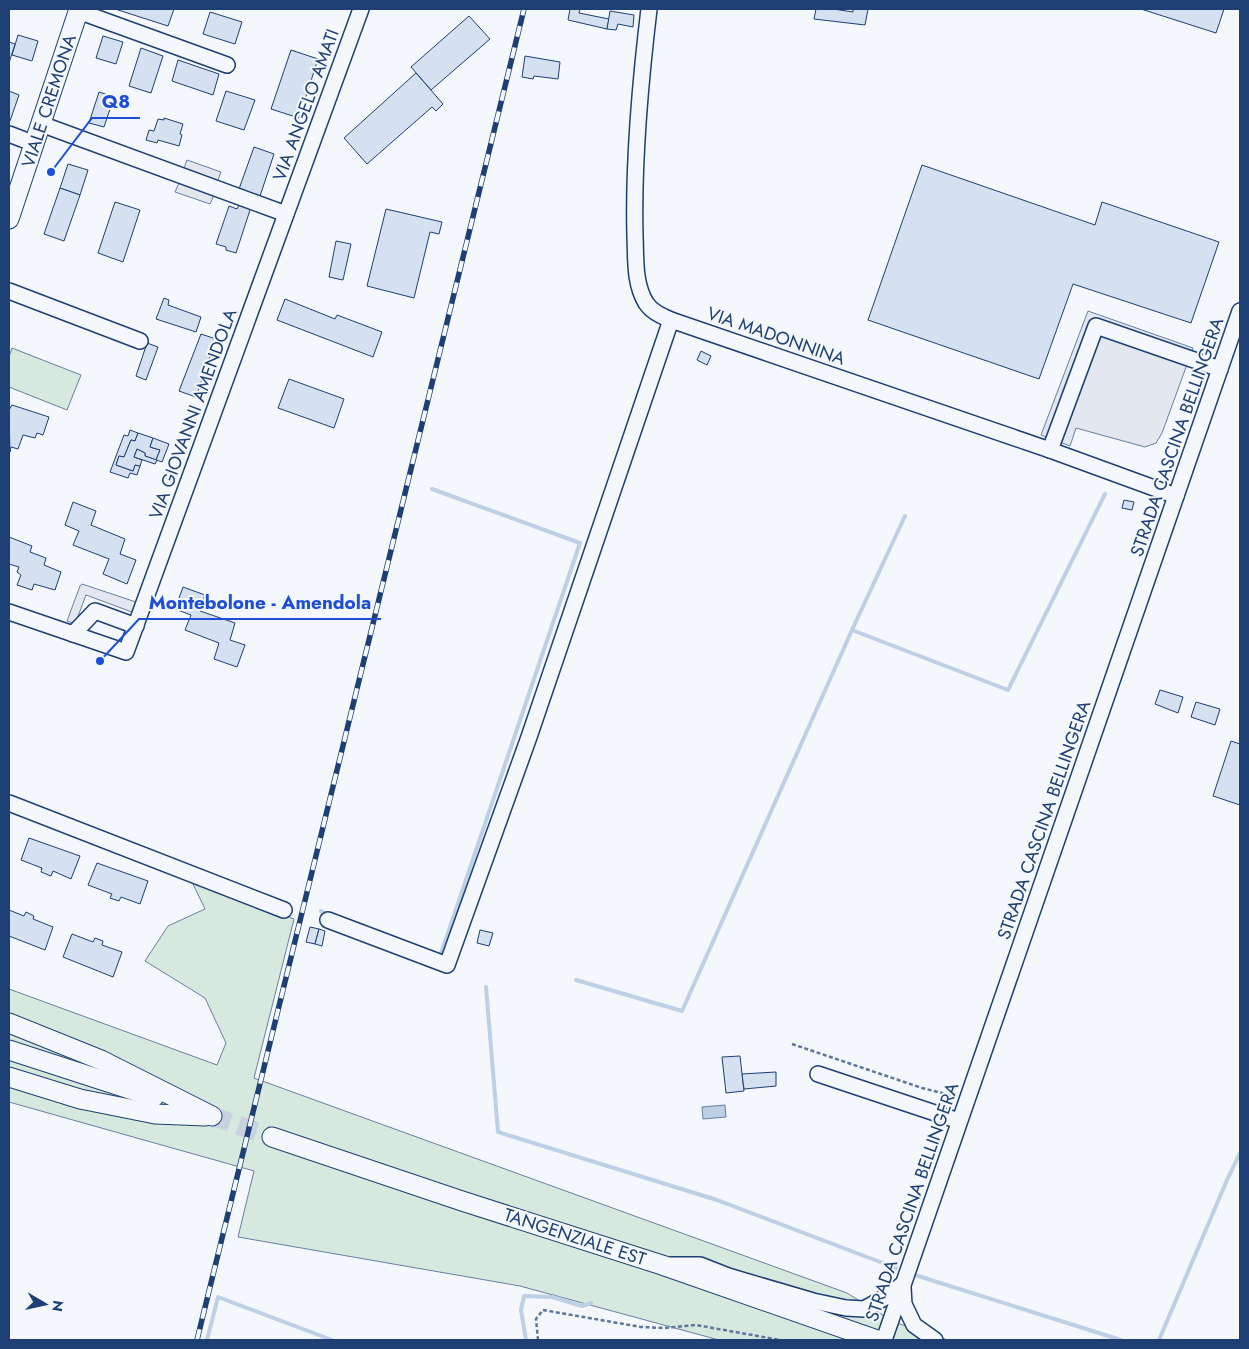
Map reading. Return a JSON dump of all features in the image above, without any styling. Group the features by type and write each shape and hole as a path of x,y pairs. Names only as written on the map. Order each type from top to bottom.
{"main road":[{"name":"VIALE CREMONA","path":"9,219 79,10"},
{"path":"9,1024 101,1060 212,1116"},
{"path":"9,1050 212,1116"},
{"path":"9,1077 80,1099 155,1114 212,1116"},
{"name":"TANGENZIALE EST","path":"272,1137 462,1201 662,1264 877,1340"}],"street":[{"name":"VIA ANGELO AMATI","path":"286,214 361,9"},
{"name":"VIA MADONNINA","path":"649,9 641,81 634,206 637,276 647,304 654,311 671,320 1050,450 1176,496"},
{"name":"VIALE CREMONA","path":"79,10 227,65"},
{"path":"41,124 286,214"},
{"path":"9,134 35,144"},
{"name":"VIA GIOVANNI AMENDOLA","path":"9,612 126,652 286,214"},
{"path":"9,291 140,341"},
{"name":"STRADA CASCINA BELLINGERA","path":"884,1340 1240,311"},
{"path":"328,920 447,965 532,727 671,320"},
{"path":"1050,450 1096,326 1220,369"},
{"path":"73,634 95,611 136,626"},
{"path":"9,803 284,910"},
{"path":"818,1074 960,1121"},
{"path":"662,1264 700,1265 728,1276 813,1301 846,1308 864,1309 884,1298 903,1284"},
{"path":"903,1284 904,1304 914,1325 935,1340"}],"path":[{"path":"792,1044 922,1088 947,1095 968,1098"},
{"path":"538,1340 536,1319 544,1310 641,1327 664,1328 696,1325 780,1340"}],"shaded area":[{"path":"187,160 221,172 217,182 183,171"},
{"path":"179,183 214,195 210,204 175,192"},
{"path":"1088,311 1193,348 1162,433 1156,443 1145,447 1076,428 1070,446 1041,435"},
{"path":"12,348 81,375 67,410 9,387 9,357"},
{"path":"82,584 136,602 132,612 86,595 75,624 67,621"},
{"path":"192,882 294,919 254,1078 847,1293 894,1322 948,1340 719,1340 520,1286 238,1237 254,1171 9,1102 9,989 217,1065 226,1043 205,998 145,961 168,926 205,909"}],"water":[{"path":"725,1105 726,1117 703,1119 702,1107"}],"building":[{"path":"115,9 174,9 168,26"},
{"path":"570,9 580,9 579,13 609,19 607,29 568,20"},
{"path":"816,9 853,12 853,9 868,9 865,25 814,19"},
{"path":"1141,9 1224,9 1216,33"},
{"path":"610,11 634,15 633,27 618,24 616,30 607,29"},
{"path":"210,12 242,22 235,44 203,34"},
{"path":"469,16 490,39 431,90 411,67"},
{"path":"18,35 38,41 32,61 12,55"},
{"path":"103,36 123,42 116,64 96,58"},
{"path":"9,42 15,44 9,63"},
{"path":"141,48 163,56 151,93 129,86"},
{"path":"291,50 318,59 299,118 271,109"},
{"path":"525,56 560,62 558,79 534,76 533,79 522,77"},
{"path":"178,60 219,74 213,95 172,81"},
{"path":"416,73 443,104 436,111 432,107 367,164 344,138"},
{"path":"9,91 19,95 10,121 9,120"},
{"path":"226,91 255,100 244,130 216,121"},
{"path":"99,92 114,97 104,127 89,123"},
{"path":"164,118 183,124 179,146 158,140 157,143 146,140 149,130 154,131 158,119 164,120"},
{"path":"254,147 274,154 260,196 239,189"},
{"path":"68,164 88,170 80,195 60,188"},
{"path":"922,165 1095,225 1102,202 1219,242 1191,323 1073,284 1039,379 868,320"},
{"path":"60,188 80,195 64,241 44,234"},
{"path":"115,202 140,210 123,262 98,253"},
{"path":"240,203 251,207 236,253 216,244 229,206 237,209"},
{"path":"386,209 442,222 439,234 430,232 414,298 367,286"},
{"path":"336,241 351,244 343,280 329,277"},
{"path":"164,298 169,300 168,305 201,317 196,332 156,319"},
{"path":"285,299 335,319 337,315 382,332 373,357 277,320"},
{"path":"201,334 216,339 196,397 179,391"},
{"path":"147,343 158,347 146,380 136,376"},
{"path":"701,351 711,356 707,365 697,360"},
{"path":"289,379 344,399 334,428 278,408"},
{"path":"12,405 49,417 43,435 37,433 35,438 23,435 18,449 11,447 10,452 9,410"},
{"path":"130,430 138,433 135,441 131,440 124,457 119,456 116,465 133,471 135,465 140,466 137,475 130,473 128,478 110,472 124,435 128,436"},
{"path":"138,433 153,438 150,447 160,450 156,460 145,456 145,453 137,449 134,457 142,460 140,466 135,465 133,471 116,465 119,456 124,457 131,440 135,441"},
{"path":"153,438 169,444 162,462 156,460 160,450 150,447"},
{"path":"137,449 145,453 145,456 157,460 155,464 134,457"},
{"path":"1124,500 1134,502 1132,510 1122,508"},
{"path":"73,502 96,511 91,525 125,539 120,554 136,560 127,584 103,574 109,559 73,545 79,531 65,525"},
{"path":"9,537 32,546 30,552 46,558 44,565 61,572 55,590 34,584 32,590 17,585 21,575 17,572 19,567 9,564"},
{"path":"183,587 205,595 200,611 235,623 230,640 245,645 237,667 214,659 219,643 185,630 191,615 175,609"},
{"path":"1160,690 1183,697 1178,713 1155,704"},
{"path":"1196,702 1220,709 1215,725 1191,717"},
{"path":"1231,741 1240,744 1240,805 1213,796"},
{"path":"29,838 80,856 71,879 53,871 51,876 41,872 42,868 21,860"},
{"path":"97,863 148,881 140,904 121,897 119,901 110,898 112,894 88,885"},
{"path":"9,910 24,916 26,912 34,916 33,919 53,927 45,950 9,936"},
{"path":"310,927 319,929 315,944 306,942"},
{"path":"319,929 325,931 322,946 315,944"},
{"path":"480,930 493,933 489,946 477,943"},
{"path":"72,934 93,942 95,938 103,941 102,945 122,952 113,977 63,957"},
{"path":"740,1056 744,1091 726,1093 722,1057"},
{"path":"776,1072 776,1086 744,1089 742,1074"}],"waterway":[{"path":"432,489 580,543 445,942 440,956 437,955"},
{"path":"852,630 1008,690 1105,494"},
{"path":"576,980 682,1011 905,516"},
{"path":"321,911 330,915"},
{"path":"486,987 498,1132 717,1200 896,1268"},
{"path":"1159,1340 1240,1153"},
{"path":"915,1275 1121,1340"},
{"path":"526,1340 521,1310 524,1296 552,1297 582,1306 591,1303"},
{"path":"207,1340 218,1297 332,1340"}],"tunnel":[{"path":"212,1116 272,1137"}],"railway":[{"path":"197,1340 524,9"}],"place":[{"name":"Q8","path":"51,172"},
{"name":"Montebolone - Amendola","path":"100,661"}]}
